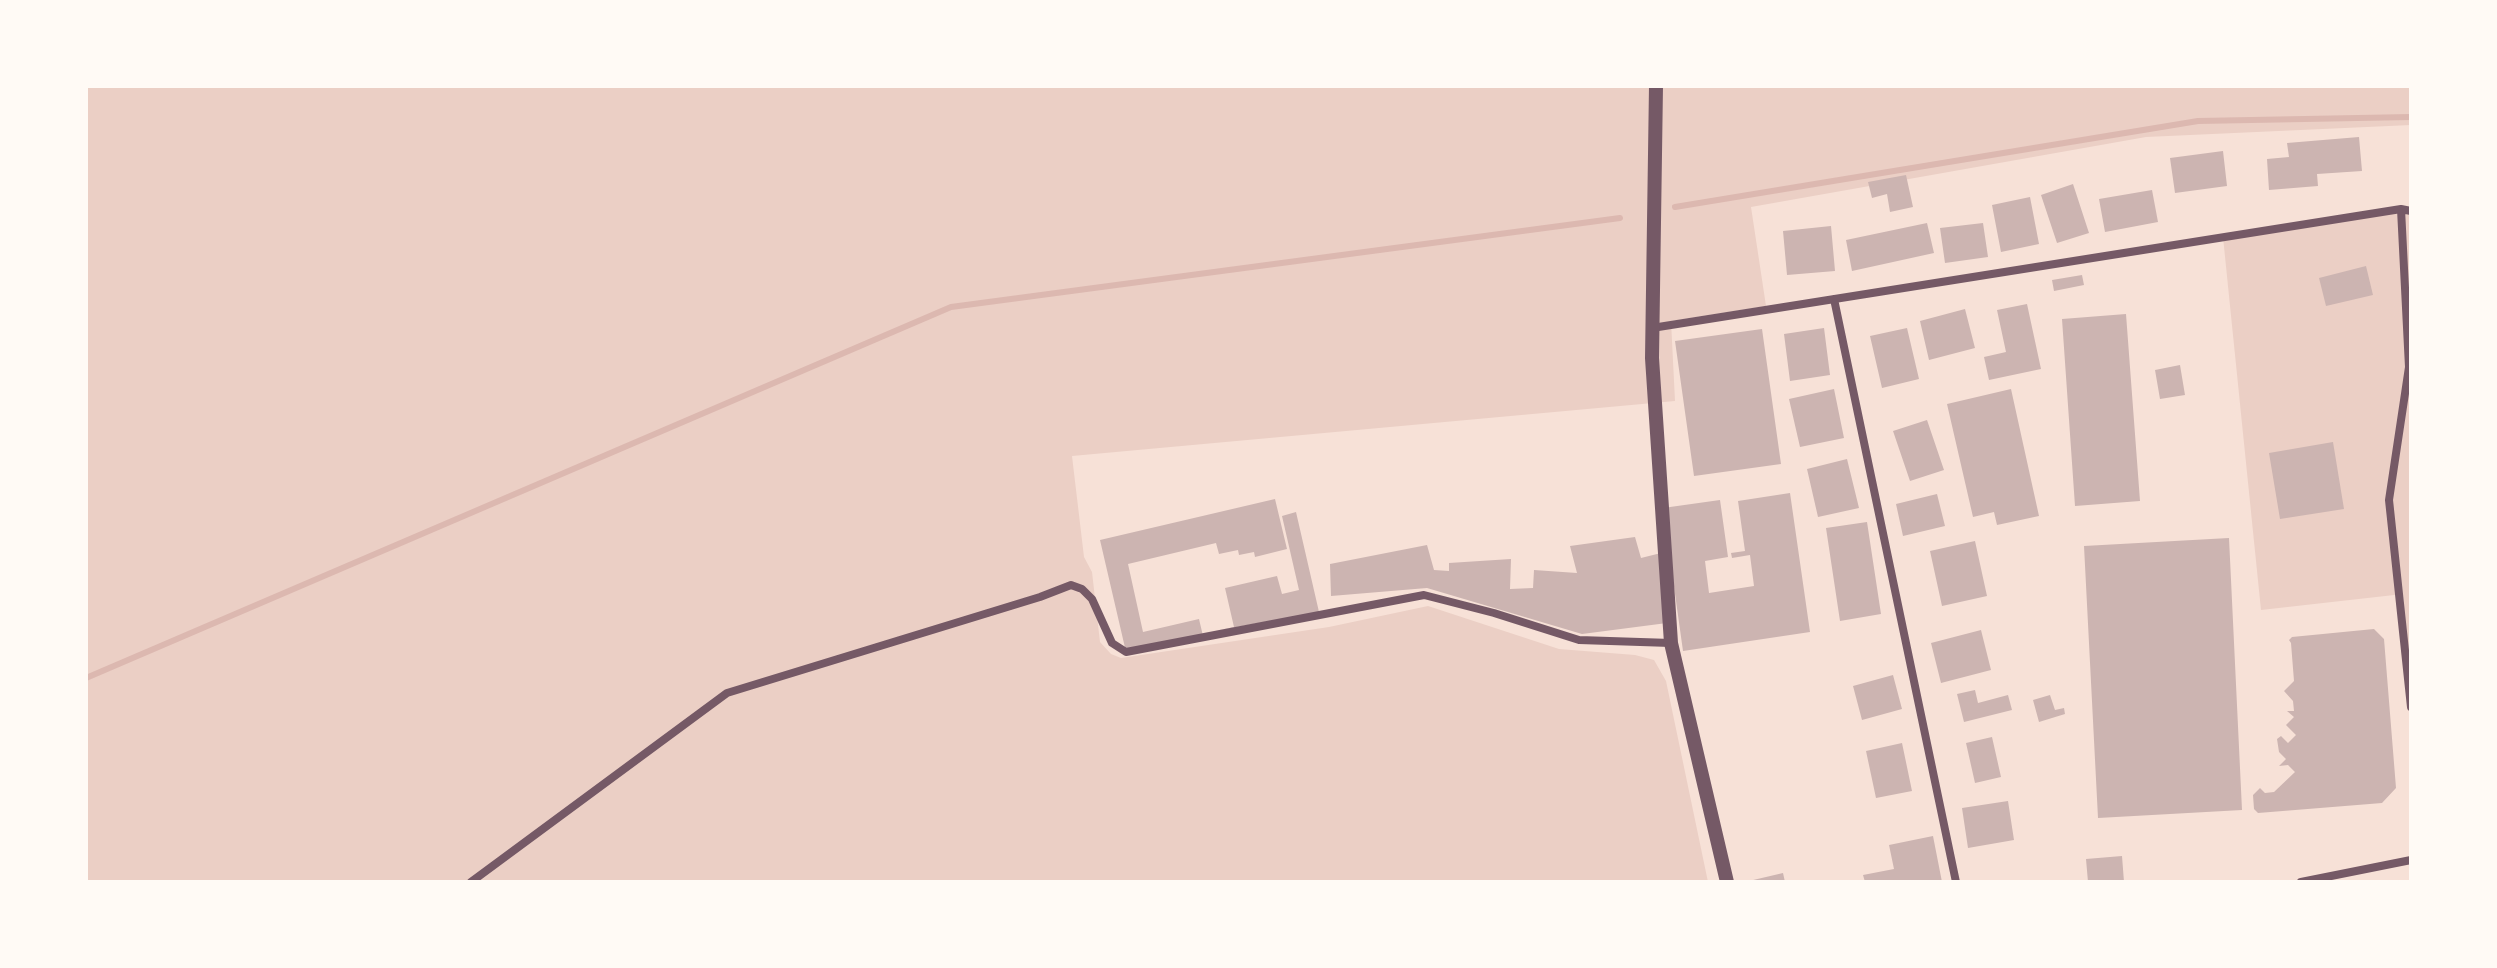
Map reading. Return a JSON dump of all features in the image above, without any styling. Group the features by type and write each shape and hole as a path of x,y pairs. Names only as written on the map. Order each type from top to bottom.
{"street":[{"path":"1656,86 1652,358 1671,643 1727,882"},
{"path":"1652,328 2401,209 2411,211"},
{"path":"2401,209 2409,367 2389,500 2411,707"},
{"path":"1834,299 1956,882"},
{"path":"471,882 727,693 1071,585 1082,589 1092,599 1112,643 1126,652 1424,595 1579,640 1671,643"},
{"path":"2301,882 2411,860"}],"shaded area":[{"path":"86,86 2411,86 2411,125 2146,137 1751,207 1766,306 1671,321 1675,401 1072,456 1084,557 1092,572 1100,642 1111,654 1121,658 1329,627 1428,606 1559,649 1635,655 1654,660 1666,681 1708,882 86,882"},
{"path":"2411,209 2411,730 2403,594 2261,610 2223,237"}],"building":[{"path":"2359,137 2362,171 2317,174 2318,186 2269,190 2267,159 2289,157 2287,143"},
{"path":"2223,151 2227,186 2175,193 2170,158"},
{"path":"1906,175 1913,207 1890,212 1887,194 1872,198 1868,182"},
{"path":"2073,184 2089,233 2057,243 2041,195"},
{"path":"2152,190 2158,222 2105,232 2099,199"},
{"path":"2030,197 2039,244 2001,252 1992,205"},
{"path":"1927,223 1934,253 1852,271 1846,240"},
{"path":"1983,223 1988,257 1945,263 1940,228"},
{"path":"1831,226 1835,271 1787,275 1783,231"},
{"path":"2366,266 2373,295 2326,306 2319,278"},
{"path":"2082,275 2084,285 2054,291 2052,280"},
{"path":"2027,304 2041,369 1989,380 1984,357 2006,352 1997,310"},
{"path":"1965,309 1975,348 1929,360 1920,321"},
{"path":"2126,314 2140,501 2075,506 2062,319"},
{"path":"1824,328 1830,375 1790,381 1784,334"},
{"path":"1907,328 1919,379 1882,388 1870,336"},
{"path":"1762,329 1781,464 1694,476 1675,341"},
{"path":"2180,365 2185,395 2160,399 2155,370"},
{"path":"1834,389 1844,438 1800,447 1789,399"},
{"path":"2011,389 2039,516 1997,525 1994,512 1973,517 1947,404"},
{"path":"1927,420 1944,470 1910,481 1893,431"},
{"path":"2333,442 2344,509 2280,519 2269,453"},
{"path":"1847,459 1859,508 1818,517 1807,469"},
{"path":"1790,493 1810,632 1683,651 1663,508 1720,500 1728,557 1705,561 1709,593 1754,586 1750,555 1732,558 1731,553 1745,551 1738,501"},
{"path":"1937,494 1945,526 1903,536 1896,504"},
{"path":"1275,499 1287,549 1255,557 1254,552 1239,555 1238,550 1219,554 1216,543 1128,564 1143,632 1199,619 1203,636 1126,652 1100,540"},
{"path":"1296,512 1319,612 1215,631 1234,627 1225,588 1277,576 1282,594 1299,590 1282,516"},
{"path":"1867,522 1881,614 1840,621 1826,528"},
{"path":"1635,537 1641,558 1661,553 1667,623 1582,634 1427,588 1331,596 1330,564 1427,545 1434,570 1449,571 1449,563 1511,559 1510,589 1533,588 1534,570 1577,573 1570,546"},
{"path":"2229,538 2242,810 2098,818 2084,546"},
{"path":"1975,541 1987,596 1942,606 1930,551"},
{"path":"2374,629 2384,639 2396,788 2382,803 2258,813 2254,809 2253,795 2260,788 2265,793 2274,792 2295,772 2288,765 2279,766 2286,759 2279,752 2277,739 2281,736 2288,743 2296,735 2286,725 2294,717 2287,711 2294,711 2293,701 2284,691 2294,681 2289,640 2292,637"},
{"path":"1981,630 1991,670 1941,683 1931,643"},
{"path":"1893,675 1902,709 1862,720 1853,686"},
{"path":"1975,690 1978,703 2008,695 2012,710 1964,722 1957,694"},
{"path":"2050,695 2055,710 2064,708 2065,714 2039,722 2033,700"},
{"path":"1992,737 2001,777 1975,783 1966,743"},
{"path":"1902,743 1912,791 1876,798 1866,751"},
{"path":"2008,801 2014,840 1968,848 1962,808"},
{"path":"1933,836 1942,882 1865,882 1863,875 1894,869 1889,845"},
{"path":"2122,856 2124,882 2088,882 2086,859"},
{"path":"1783,873 1785,882 1749,881"}],"waterway":[{"path":"1675,207 2198,121 2411,117"},
{"path":"86,678 951,307 1620,218"}]}
